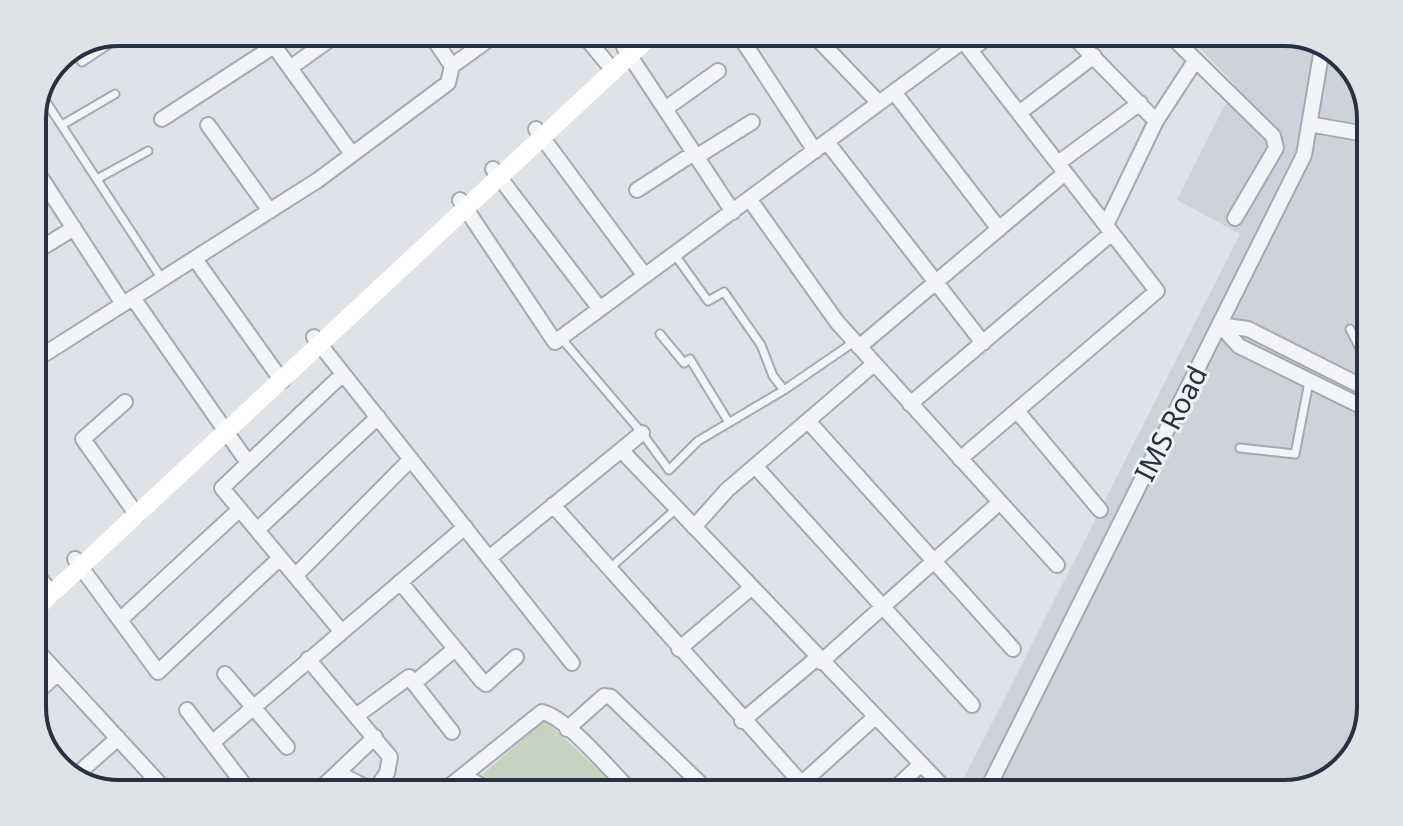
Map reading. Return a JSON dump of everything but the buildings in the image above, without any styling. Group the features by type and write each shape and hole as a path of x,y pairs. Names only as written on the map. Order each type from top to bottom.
{"street":[{"path":"162,119 274,46 352,154"},
{"path":"290,68 321,46"},
{"path":"438,46 452,66"},
{"path":"46,353 270,211 352,154 448,83 452,66 480,46"},
{"path":"593,46 607,63"},
{"path":"46,590 631,46"},
{"path":"540,133 607,63 634,46"},
{"path":"747,46 821,146 983,343"},
{"path":"824,46 879,103"},
{"path":"463,204 555,342 956,46"},
{"path":"960,459 1157,291 967,46"},
{"path":"970,50 976,46"},
{"path":"1084,46 1156,121"},
{"path":"1181,46 1273,136 1276,148 1235,218"},
{"path":"627,51 733,212"},
{"path":"1019,113 1094,56"},
{"name":"IMS Road","path":"992,780 1304,155 1324,59"},
{"path":"910,404 1109,229 1156,121 1195,61"},
{"path":"665,109 718,71"},
{"path":"894,92 999,229"},
{"path":"857,344 999,229 1062,168 1140,103"},
{"path":"637,190 752,122"},
{"path":"1309,124 1357,133"},
{"path":"208,125 270,211"},
{"path":"540,133 645,276"},
{"path":"496,173 600,309"},
{"path":"46,185 74,228 248,463"},
{"path":"750,200 857,344 1057,565"},
{"path":"46,245 74,228"},
{"path":"195,259 278,377"},
{"path":"1220,325 1239,346 1357,404"},
{"path":"1220,325 1248,329 1357,384"},
{"path":"317,341 572,663"},
{"path":"694,527 727,490 874,364"},
{"path":"341,631 222,488 343,374"},
{"path":"125,402 83,439 134,511"},
{"path":"1017,411 1100,510"},
{"path":"257,530 378,417"},
{"path":"808,421 1013,649"},
{"path":"489,558 642,433"},
{"path":"621,450 934,780"},
{"path":"295,576 411,459"},
{"path":"755,466 972,705"},
{"path":"742,721 883,607 1000,502"},
{"path":"553,505 798,780"},
{"path":"121,619 240,509"},
{"path":"213,742 465,527"},
{"path":"78,563 158,672 280,558"},
{"path":"400,582 486,684 516,657"},
{"path":"679,649 751,588"},
{"path":"414,683 455,649"},
{"path":"308,659 390,757 384,780"},
{"path":"46,660 156,780"},
{"path":"46,684 58,673"},
{"path":"225,674 287,747"},
{"path":"356,716 406,677 452,732"},
{"path":"567,729 604,696 611,697 697,780"},
{"path":"187,710 241,780"},
{"path":"458,780 542,712 567,729 620,780"},
{"path":"815,780 874,718"},
{"path":"330,780 375,737"},
{"path":"82,770 118,738"},
{"path":"904,780 919,766"},
{"path":"338,773 352,780"},
{"path":"463,776 471,780"}],"lane":[{"path":"79,58 82,62 104,47"},
{"path":"62,125 115,94"},
{"path":"48,104 162,279"},
{"path":"97,179 148,151"},
{"path":"675,255 708,301 724,292 761,345 773,376 784,390"},
{"path":"1350,329 1357,343"},
{"path":"660,334 684,363 690,359 728,421"},
{"path":"561,338 642,433 669,470 698,441 857,344"},
{"path":"1240,448 1295,454 1310,380"},
{"path":"609,569 677,509"}],"shaded area":[{"path":"1197,46 1284,46 1312,52 1336,67 1342,75 1351,91 1357,115 1357,707 1351,735 1336,759 1312,774 1293,779 963,780 1240,234 1177,200 1235,85"}],"green space":[{"path":"545,720 609,780 492,780 482,775"}]}
